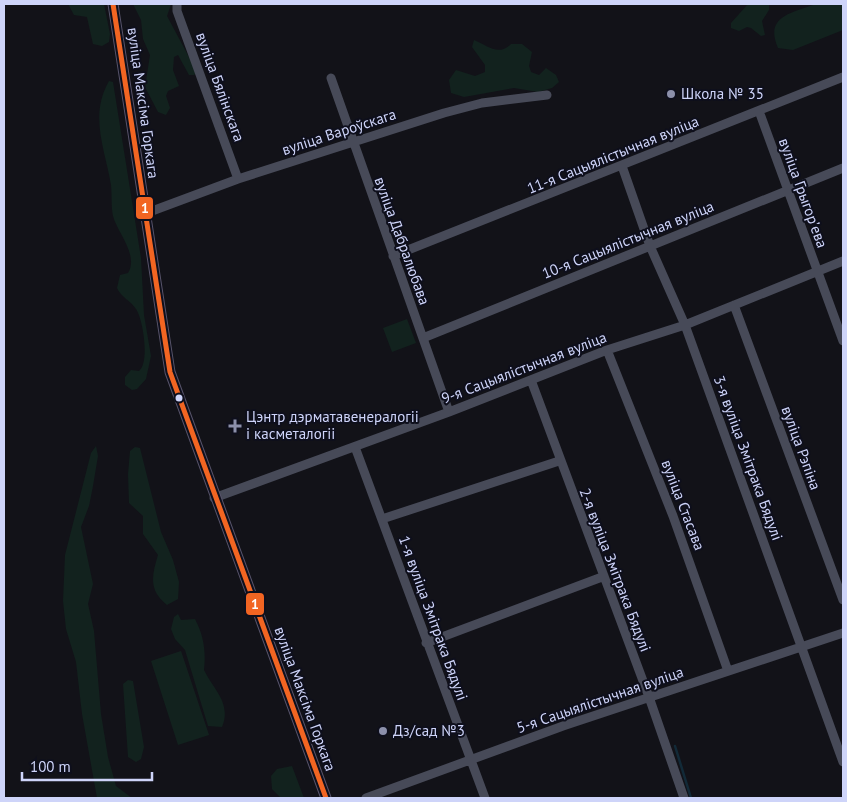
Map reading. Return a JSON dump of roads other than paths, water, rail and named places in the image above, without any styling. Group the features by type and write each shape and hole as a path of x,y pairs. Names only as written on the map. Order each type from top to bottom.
{"main road":[{"name":"вуліца Максіма Горкага","path":"113,4 144,214 170,372 214,498 326,798"},
{"name":"вуліца Максіма Горкага","path":"214,498 236,570 318,798"}],"street":[{"name":"вуліца Бялінскага","path":"177,4 238,179"},
{"name":"11-я Сацыялістычная вуліца","path":"393,256 843,77"},
{"name":"вуліца Дабралюбава","path":"331,78 449,412"},
{"name":"вуліца Вароўскага","path":"144,214 238,179 444,113 482,103 547,95"},
{"name":"вуліца Грыгорʼева","path":"759,111 843,340"},
{"name":"3-я вуліца Змітрака Бядулі","path":"622,166 650,246 684,325 843,762"},
{"name":"10-я Сацыялістычная вуліца","path":"423,338 843,168"},
{"name":"9-я Сацыялістычная вуліца","path":"214,498 449,412 607,350 684,325 843,261"},
{"name":"вуліца Рэпіна","path":"734,305 843,600"},
{"name":"вуліца Стасава","path":"607,350 674,516 728,671"},
{"name":"2-я вуліца Змітрака Бядулі","path":"531,380 559,461 649,697 684,798"},
{"name":"1-я вуліца Змітрака Бядулі","path":"355,447 484,798"},
{"path":"382,519 559,461"},
{"path":"426,643 602,576"},
{"name":"5-я Сацыялістычная вуліца","path":"366,798 563,726 843,633"}],"waterway":[{"path":"675,746 691,798"}],"place":[{"name":"Школа № 35","path":"671,94"},
{"name":"Цэнтр дэрматавенералогіі і касметалогіі","path":"235,426"},
{"name":"Дз/сад №3","path":"383,731"}]}
